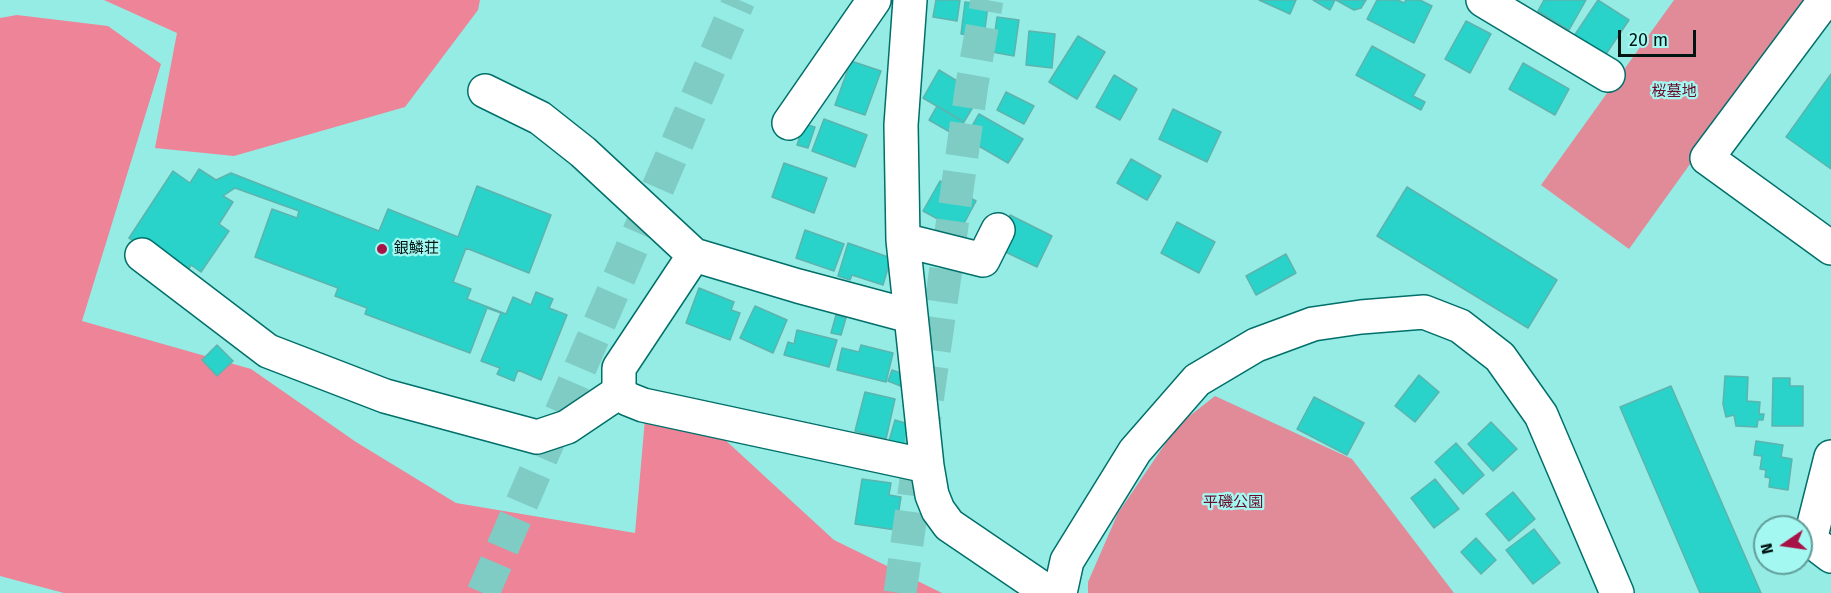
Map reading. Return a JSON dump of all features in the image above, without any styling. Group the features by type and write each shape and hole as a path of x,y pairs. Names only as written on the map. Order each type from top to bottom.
{"street":[{"path":"789,123 874,0"},
{"path":"910,0 901,125 903,240 932,495 938,510 949,525 1049,593"},
{"path":"1484,0 1608,75"},
{"path":"1825,0 1707,158 1831,248"},
{"path":"485,91 540,118 583,152 694,255 910,316"},
{"path":"903,240 983,260 998,230"},
{"path":"142,255 268,351 385,396 537,437 567,427 619,392"},
{"path":"619,392 619,368 694,255"},
{"path":"1060,593 1067,561 1134,451 1197,381 1256,345 1312,324 1425,312 1460,326 1500,357 1541,415 1617,593"},
{"path":"619,392 628,399 643,405 927,466"},
{"path":"1831,457 1810,540 1831,556"}],"green space":[{"name":"桜墓地","path":"1674,0 1808,0 1629,249 1541,185"},
{"name":"平磯公園","path":"1215,396 1352,459 1454,593 1088,593 1088,582 1118,513 1178,425"}],"shaded area":[{"path":"104,0 480,0 478,10 405,107 234,156 155,148 177,33"},
{"path":"17,15 108,26 161,64 82,321 251,369 356,442 456,503 635,533 645,419 711,427 834,540 942,593 64,593 0,576 0,18"}],"building":[{"path":"936,0 960,0 957,21 933,17"},
{"path":"1259,0 1296,0 1290,14"},
{"path":"1313,0 1335,0 1330,10"},
{"path":"1336,0 1366,0 1361,8 1354,10"},
{"path":"1377,0 1398,0 1404,3 1406,0 1420,0 1432,6 1414,43 1367,19"},
{"path":"1544,0 1586,0 1569,30 1538,11"},
{"path":"1598,0 1629,20 1604,57 1574,36"},
{"path":"965,2 988,5 984,37 961,34"},
{"path":"997,17 1019,20 1014,56 992,52"},
{"path":"1466,21 1491,34 1470,73 1445,59"},
{"path":"1029,31 1055,34 1052,68 1026,65"},
{"path":"1078,36 1105,52 1077,99 1049,82"},
{"path":"1372,46 1425,75 1413,96 1425,102 1421,110 1356,75"},
{"path":"851,61 881,71 865,115 835,105"},
{"path":"1523,63 1569,89 1555,115 1509,89"},
{"path":"939,70 980,95 964,122 923,98"},
{"path":"1831,74 1831,169 1786,137"},
{"path":"1114,75 1137,89 1120,120 1096,107"},
{"path":"1006,92 1034,106 1024,124 997,110"},
{"path":"937,106 964,122 957,136 929,120"},
{"path":"1173,109 1221,132 1207,162 1159,139"},
{"path":"979,114 1023,139 1008,163 965,138"},
{"path":"824,119 867,135 855,167 812,151"},
{"path":"804,124 815,127 808,148 797,145"},
{"path":"1131,159 1161,176 1147,200 1117,183"},
{"path":"784,163 827,178 814,213 772,197"},
{"path":"199,169 216,180 231,173 379,231 388,209 458,237 477,186 551,215 529,273 466,248 453,282 471,289 467,299 506,314 513,297 531,305 536,292 553,299 549,308 567,315 541,380 518,370 514,381 497,374 500,368 481,361 501,313 487,308 470,353 365,314 367,308 335,296 338,288 255,257 272,209 297,218 299,211 235,188 223,196 233,202 219,224 229,231 201,272 191,265 185,275 129,238 173,171 190,183"},
{"path":"940,181 976,201 960,231 923,211"},
{"path":"1407,187 1557,280 1528,328 1377,236"},
{"path":"1010,215 1052,236 1037,267 995,247"},
{"path":"1177,222 1215,242 1199,273 1161,253"},
{"path":"805,230 844,244 834,271 796,258"},
{"path":"848,243 891,258 883,285 852,275 850,280 838,276"},
{"path":"1286,254 1296,273 1256,295 1246,276"},
{"path":"699,288 734,302 731,310 740,313 730,340 686,323"},
{"path":"755,306 787,320 773,353 740,338"},
{"path":"836,315 846,318 841,335 831,333"},
{"path":"797,330 837,340 829,367 784,355 788,342 794,344"},
{"path":"217,345 233,361 217,376 202,360"},
{"path":"861,345 893,353 886,382 837,370 842,348 859,352"},
{"path":"892,370 907,375 903,387 888,381"},
{"path":"1419,375 1439,392 1415,422 1395,406"},
{"path":"1725,376 1748,377 1747,401 1760,402 1759,414 1764,414 1763,420 1758,420 1757,427 1736,426 1734,415 1726,417 1723,404"},
{"path":"1773,378 1790,378 1790,386 1803,386 1803,426 1772,426"},
{"path":"1671,386 1761,593 1700,593 1620,407"},
{"path":"865,392 895,399 886,439 855,431"},
{"path":"1314,397 1364,423 1347,455 1297,429"},
{"path":"895,420 912,425 906,446 889,441"},
{"path":"1491,422 1517,449 1493,471 1468,444"},
{"path":"1756,441 1783,445 1781,457 1792,459 1788,490 1769,487 1770,478 1765,477 1766,470 1760,469 1762,456 1754,455"},
{"path":"1456,443 1484,475 1463,494 1435,462"},
{"path":"862,479 891,483 889,495 901,497 896,530 855,524"},
{"path":"1435,479 1459,509 1434,528 1411,498"},
{"path":"1513,492 1535,519 1509,541 1486,514"},
{"path":"906,519 924,523 921,537 903,533"},
{"path":"1534,529 1560,563 1533,584 1506,550"},
{"path":"1476,538 1496,560 1481,574 1461,552"}],"tunnel":[{"path":"483,593 739,0"},
{"path":"900,593 972,84 987,0"}],"place":[{"name":"銀鱗荘","path":"382,249"}]}
